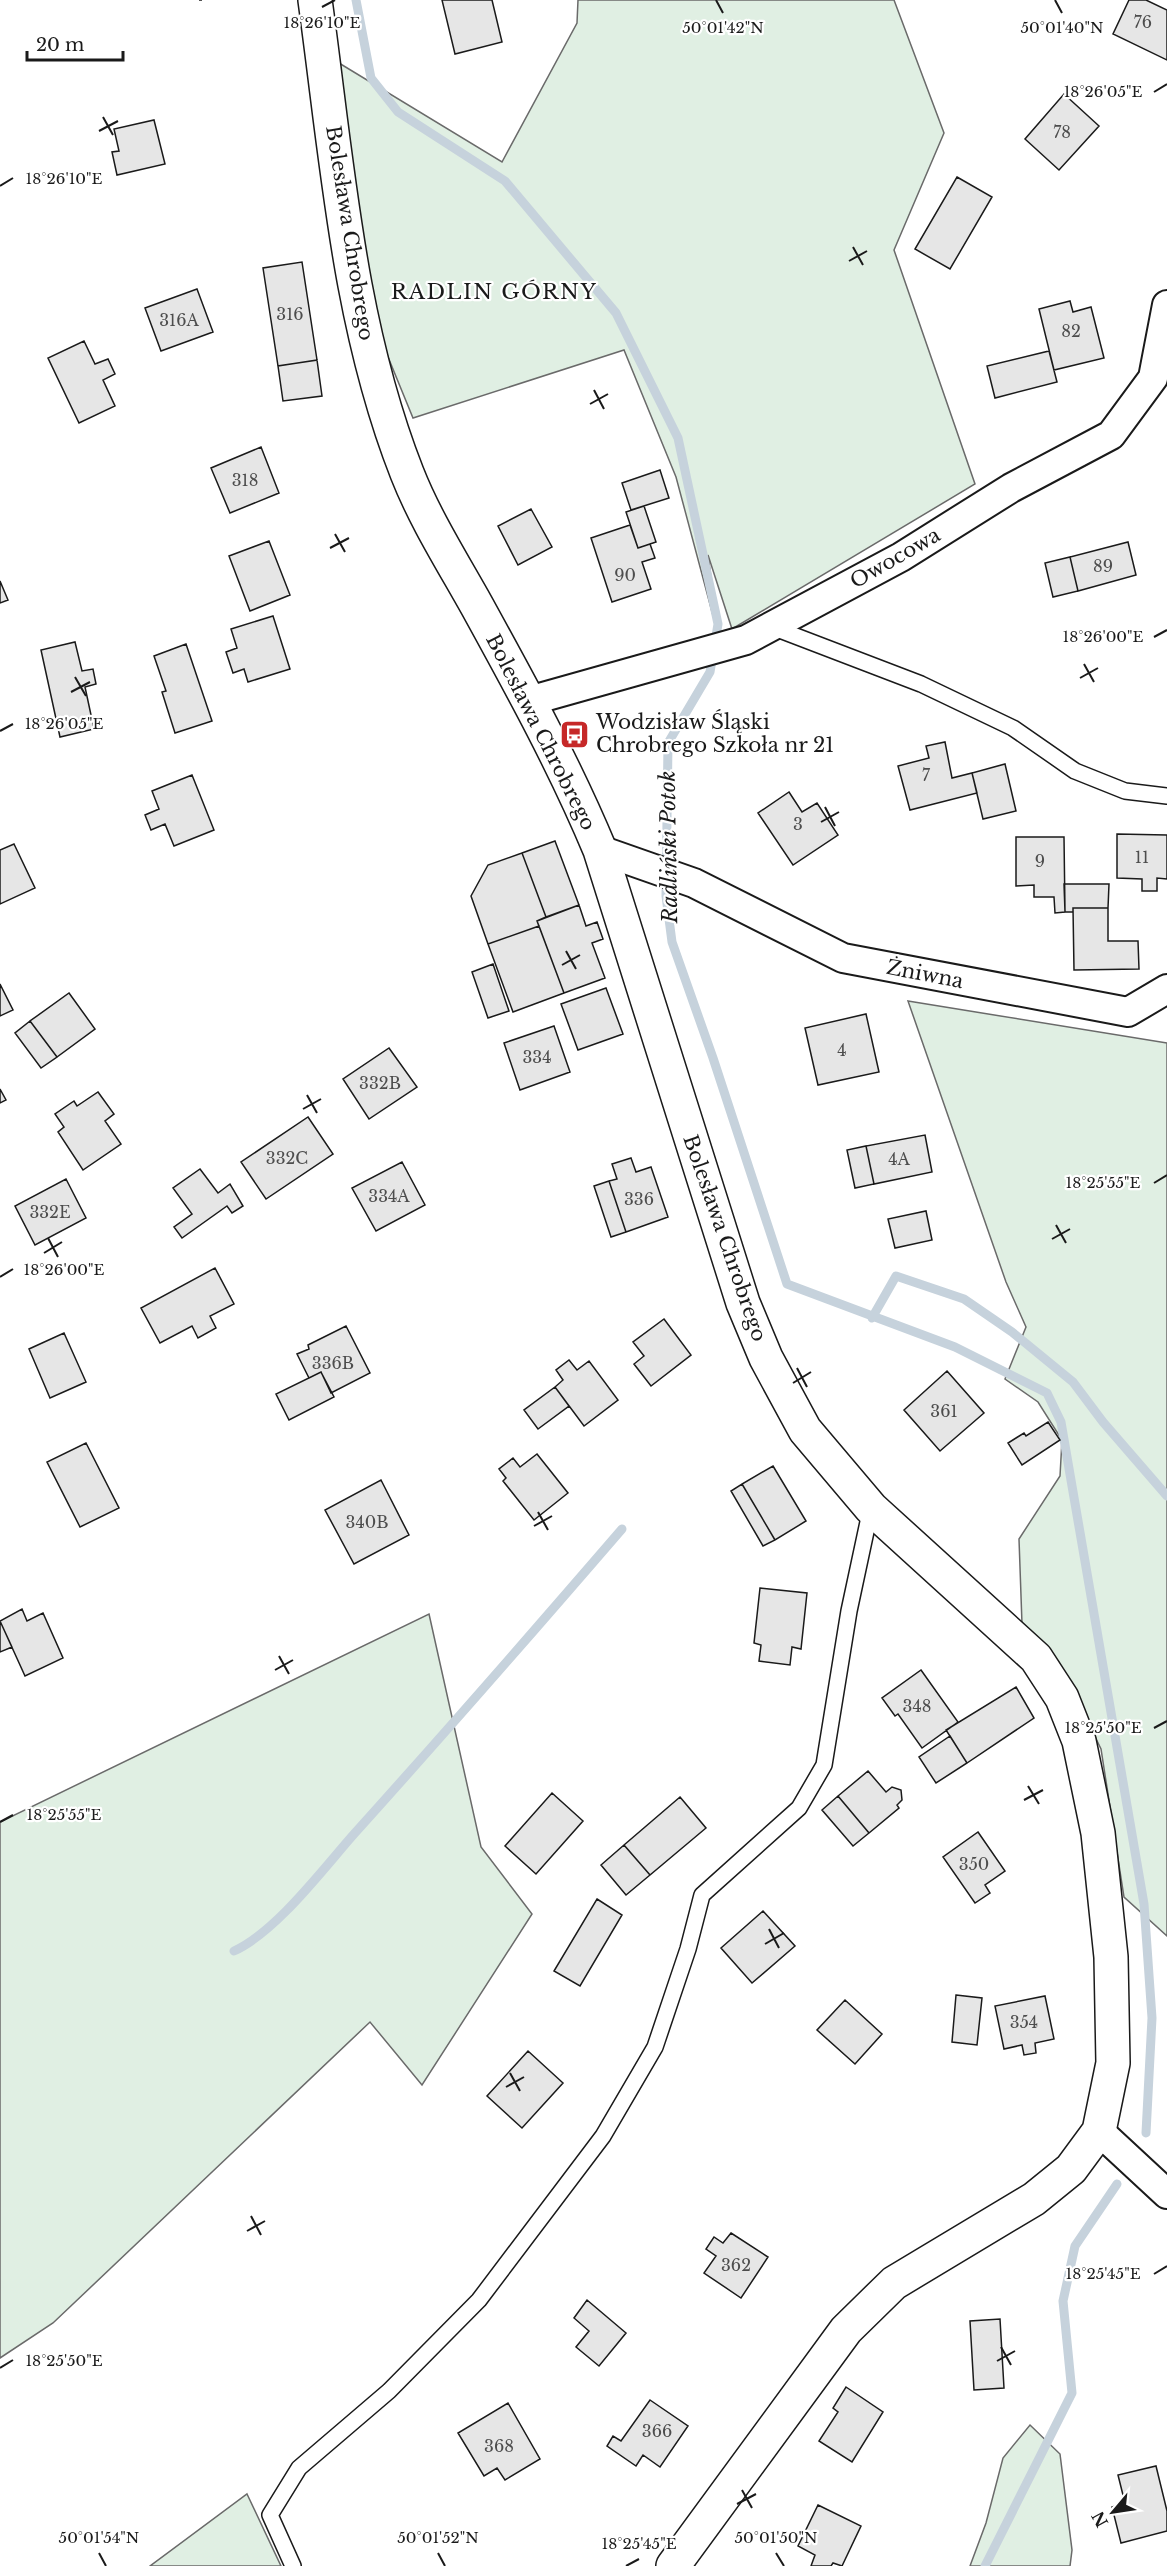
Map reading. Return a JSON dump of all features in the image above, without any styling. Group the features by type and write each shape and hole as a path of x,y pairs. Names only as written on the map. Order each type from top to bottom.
{"street":[{"name":"Bolesława Chrobrego","path":"315,0 355,292 379,398 408,476 574,788 600,850 743,1303 766,1358 805,1430 870,1508 1036,1658 1062,1698 1079,1741 1098,1833 1111,1956 1113,2063 1099,2131 1071,2169 1034,2199 894,2283 846,2330 673,2566"},
{"name":"Owocowa","path":"529,701 746,640 901,557 1011,488 1111,435 1153,378 1167,304"},
{"name":"Żniwna","path":"600,850 694,883 843,958 1128,1012 1167,989"},
{"path":"1099,2131 1167,2194"}],"lane":[{"path":"772,627 921,684 1013,728 1075,771 1125,790 1167,796"},
{"path":"293,2566 270,2515 299,2468 389,2391 479,2300 603,2136 655,2047 688,1949 702,1895 799,1808 824,1765 849,1611 870,1508"}],"green space":[{"path":"578,0 894,0 944,133 894,250 975,484 732,629 708,555 719,638 676,477 624,350 413,418 368,308 339,63 502,162 577,23"},
{"path":"908,1001 1167,1043 1167,1936 1124,1897 1101,1749 1058,1661 1022,1624 1019,1539 1060,1476 1062,1440 1038,1402 1005,1379 1026,1327 1006,1282"},
{"path":"429,1614 481,1847 532,1914 422,2085 370,2022 53,2323 0,2358 0,1822"},
{"path":"1030,2425 1060,2454 1072,2550 1070,2566 970,2566 986,2523 1003,2458"},
{"path":"247,2494 281,2566 150,2566"}],"building":[{"path":"442,0 492,0 502,42 455,54"},
{"path":"1129,0 1146,0 1167,10 1167,60 1113,34"},
{"path":"1064,94 1099,126 1059,170 1025,139"},
{"path":"154,120 165,164 117,175 112,152 119,151 114,129"},
{"path":"957,177 992,197 950,269 915,249"},
{"path":"302,262 317,360 278,366 263,268"},
{"path":"197,289 213,332 161,351 145,308"},
{"path":"1070,301 1073,312 1091,307 1104,358 1054,370 1039,309"},
{"path":"84,341 95,364 108,359 115,374 103,380 115,406 79,423 48,358"},
{"path":"1049,351 1057,382 995,398 987,366"},
{"path":"317,360 322,396 283,401 278,366"},
{"path":"261,447 279,493 230,513 211,468"},
{"path":"660,470 669,498 631,510 622,483"},
{"path":"644,506 656,542 638,548 626,512"},
{"path":"531,509 552,547 518,565 498,526"},
{"path":"630,525 638,548 650,544 655,558 642,562 651,589 612,602 591,538"},
{"path":"269,541 290,595 250,611 229,556"},
{"path":"1128,542 1136,575 1078,591 1070,557"},
{"path":"1070,557 1078,591 1053,597 1045,563"},
{"path":"0,581 8,600 0,603"},
{"path":"273,616 290,669 248,682 244,669 233,673 226,652 237,648 231,629"},
{"path":"75,642 82,671 93,669 96,684 85,687 94,729 60,737 41,650"},
{"path":"186,644 212,721 175,733 162,692 166,691 154,656"},
{"path":"945,742 952,778 972,773 977,793 910,810 898,766 929,758 926,746"},
{"path":"1005,764 1016,811 983,819 972,773"},
{"path":"192,775 214,830 174,846 165,824 151,830 145,815 159,809 152,791"},
{"path":"789,792 802,812 817,803 838,835 793,865 758,813"},
{"path":"1117,834 1167,835 1167,879 1157,878 1157,891 1142,891 1142,879 1117,878"},
{"path":"1016,837 1064,837 1065,912 1055,913 1054,897 1034,897 1034,885 1016,886"},
{"path":"555,841 579,905 546,917 522,853"},
{"path":"14,844 35,888 0,904 0,850"},
{"path":"522,853 546,917 537,921 539,926 488,944 471,896 488,865"},
{"path":"1064,884 1109,884 1108,908 1073,908 1073,912 1065,912"},
{"path":"579,905 586,926 597,922 603,939 592,943 605,978 564,993 537,921"},
{"path":"1073,908 1108,908 1108,941 1138,941 1139,969 1074,970"},
{"path":"539,926 564,993 513,1012 488,944"},
{"path":"493,964 509,1011 488,1018 472,972"},
{"path":"0,984 13,1010 0,1016"},
{"path":"606,988 623,1034 578,1050 561,1004"},
{"path":"69,993 95,1029 57,1057 30,1021"},
{"path":"866,1014 879,1072 818,1085 805,1028"},
{"path":"30,1021 57,1057 41,1068 15,1033"},
{"path":"554,1026 570,1072 520,1090 504,1043"},
{"path":"389,1048 417,1087 369,1119 343,1079"},
{"path":"0,1089 6,1100 0,1103"},
{"path":"98,1092 114,1114 105,1121 121,1144 83,1170 58,1132 64,1127 55,1114 74,1101 77,1106"},
{"path":"308,1117 333,1154 266,1199 241,1162"},
{"path":"925,1135 932,1172 874,1184 866,1146"},
{"path":"866,1146 874,1184 855,1188 847,1150"},
{"path":"631,1158 636,1172 651,1167 668,1217 626,1232 609,1181 617,1179 612,1164"},
{"path":"402,1162 425,1205 376,1231 352,1188"},
{"path":"200,1169 218,1193 230,1184 243,1206 232,1213 227,1206 182,1238 174,1227 192,1214 173,1188"},
{"path":"66,1179 86,1218 35,1245 15,1206"},
{"path":"609,1181 626,1232 611,1237 594,1186"},
{"path":"926,1211 932,1240 895,1248 888,1219"},
{"path":"215,1268 234,1304 210,1316 216,1328 198,1338 192,1326 160,1343 141,1308"},
{"path":"664,1319 691,1355 651,1386 634,1364 644,1356 633,1342"},
{"path":"346,1326 370,1373 331,1393 321,1372 309,1378 297,1354 309,1349 308,1345"},
{"path":"64,1333 86,1382 50,1398 29,1349"},
{"path":"569,1360 577,1370 589,1361 618,1400 584,1426 555,1387 563,1380 556,1370"},
{"path":"947,1371 984,1413 940,1451 904,1410"},
{"path":"321,1372 334,1397 289,1420 276,1394"},
{"path":"555,1387 569,1406 538,1429 524,1410"},
{"path":"1048,1422 1060,1440 1022,1465 1008,1443 1024,1433 1026,1436"},
{"path":"86,1443 119,1508 80,1527 47,1462"},
{"path":"537,1454 568,1493 534,1520 503,1481 506,1478 499,1469 513,1458 520,1467"},
{"path":"773,1466 806,1521 775,1540 742,1484"},
{"path":"381,1480 409,1535 354,1564 325,1510"},
{"path":"742,1484 775,1540 763,1546 731,1491"},
{"path":"760,1588 807,1593 801,1649 792,1647 790,1665 759,1661 761,1645 754,1643"},
{"path":"22,1609 27,1621 43,1613 63,1658 25,1676 0,1621"},
{"path":"0,1621 12,1647 0,1652"},
{"path":"921,1670 958,1722 922,1748 898,1714 895,1716 882,1698"},
{"path":"1016,1687 1034,1718 967,1763 946,1730"},
{"path":"950,1736 967,1763 936,1783 919,1757"},
{"path":"868,1771 886,1792 892,1787 901,1790 902,1800 897,1805 899,1808 869,1833 838,1796"},
{"path":"552,1793 583,1821 536,1874 505,1846"},
{"path":"838,1796 869,1833 853,1846 822,1810"},
{"path":"680,1797 706,1828 650,1875 624,1845"},
{"path":"978,1832 1005,1871 985,1885 990,1893 975,1903 943,1857"},
{"path":"624,1845 650,1875 626,1895 601,1865"},
{"path":"597,1899 622,1915 580,1986 554,1971"},
{"path":"763,1911 795,1946 752,1983 721,1948"},
{"path":"956,1995 982,1998 977,2045 952,2042"},
{"path":"1045,1996 1054,2039 1035,2043 1036,2053 1024,2055 1022,2045 1004,2049 995,2006"},
{"path":"845,2000 882,2034 855,2064 817,2030"},
{"path":"528,2051 563,2083 522,2128 487,2096"},
{"path":"731,2233 768,2257 741,2298 704,2273 716,2256 706,2249 714,2237 723,2243"},
{"path":"587,2300 626,2333 599,2366 576,2347 589,2331 574,2318"},
{"path":"1000,2319 1004,2388 974,2390 970,2321"},
{"path":"846,2387 883,2412 852,2462 819,2441 838,2412 833,2408"},
{"path":"650,2400 688,2426 660,2467 643,2455 636,2466 607,2446 613,2436 621,2441"},
{"path":"508,2403 540,2459 505,2480 497,2468 484,2476 458,2433"},
{"path":"1156,2466 1167,2511 1167,2531 1121,2543 1112,2507 1125,2503 1118,2475"},
{"path":"818,2505 861,2526 842,2566 833,2563 831,2566 811,2566 815,2555 798,2546"}],"waterway":[{"name":"Radliński Potok","path":"356,0 371,78 398,112 505,181 616,313 678,438 718,624 710,672 668,743 666,896 672,942 713,1058 787,1284 955,1347 1047,1393 1061,1422 1144,1904 1152,2018 1146,2133"},
{"name":"Radliński Potok","path":"872,1318 896,1276 964,1299 1012,1332 1073,1382 1103,1422 1167,1496"},
{"path":"234,1951 266,1930 298,1898 622,1529"},
{"path":"985,2566 1072,2393 1063,2301 1075,2246 1117,2184"}],"place":[{"name":"Wodzisław Śląski Chrobrego Szkoła nr 21","path":"575,734"}],"district":[{"name":"RADLIN GÓRNY","path":"494,292"}]}
